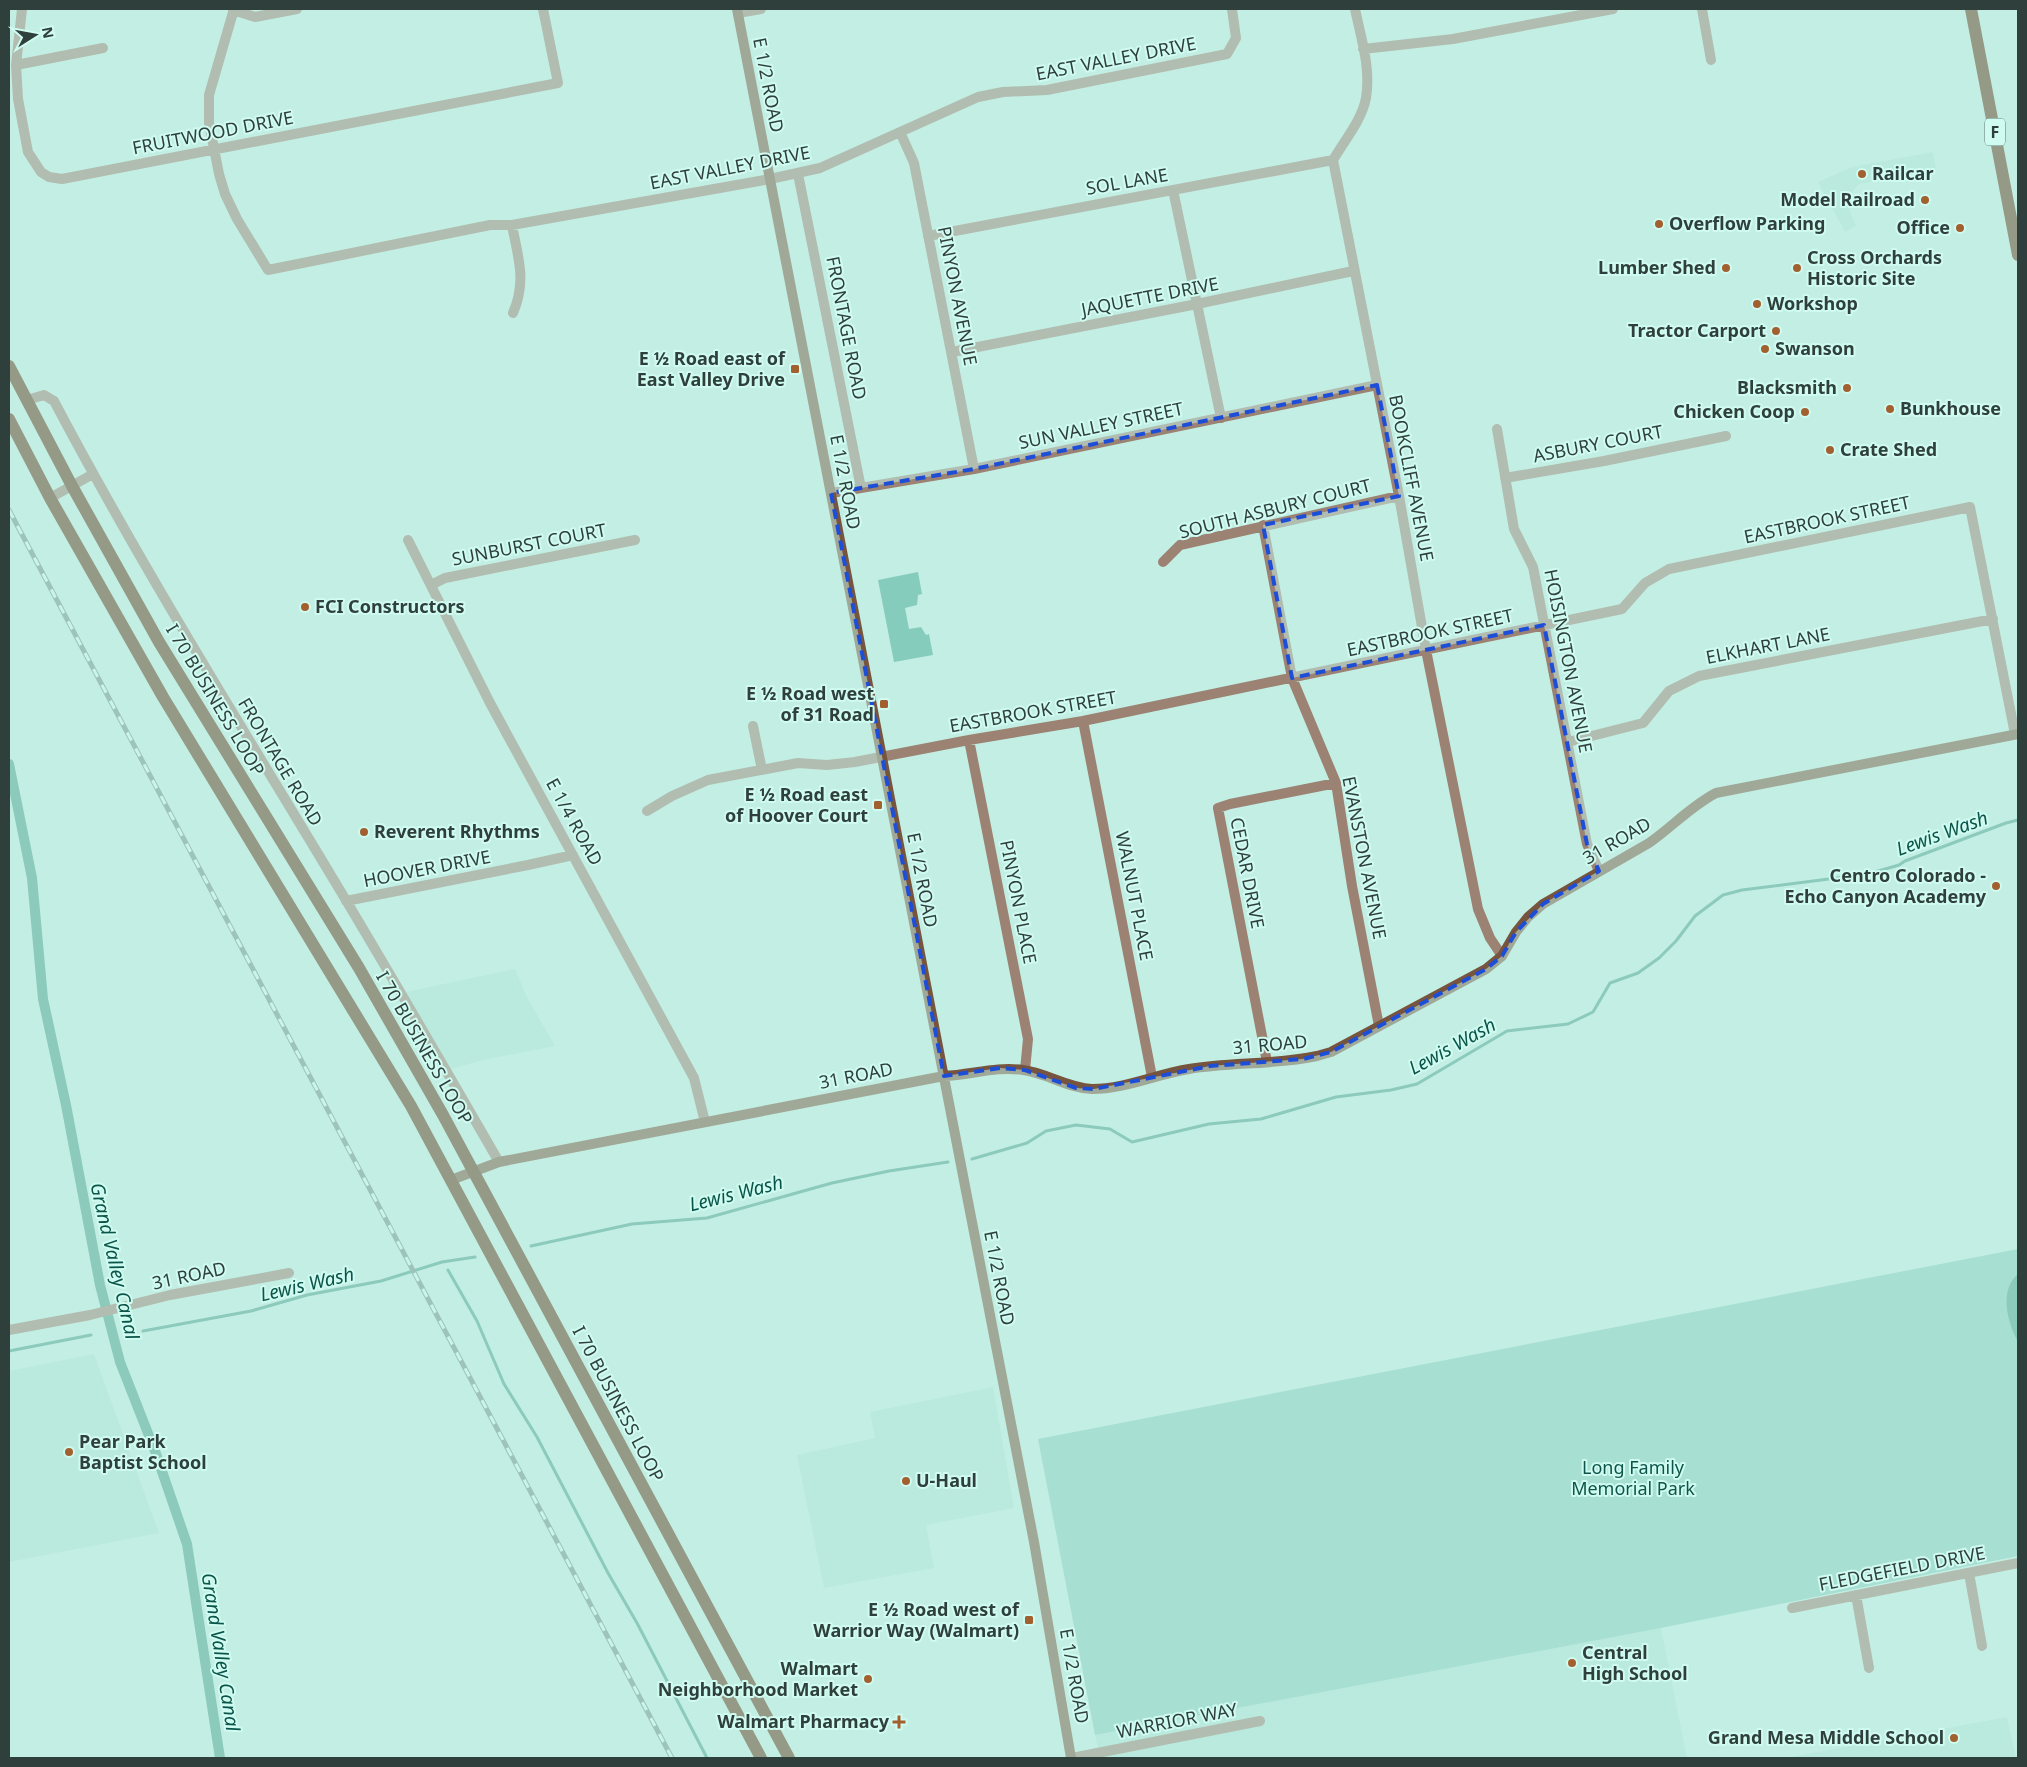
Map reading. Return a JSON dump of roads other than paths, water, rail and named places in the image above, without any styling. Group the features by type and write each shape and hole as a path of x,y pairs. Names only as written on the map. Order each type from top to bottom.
{"main road":[{"name":"F","path":"1971,9 2018,255"},
{"name":"E 1/2 ROAD","path":"737,11 1034,1542 1071,1758"},
{"name":"I 70 BUSINESS LOOP","path":"9,366 72,486 159,642 359,968 474,1171 790,1758"},
{"path":"9,419 50,498 163,697 411,1106 761,1758"},
{"name":"31 ROAD","path":"451,1180 499,1162 944,1076 962,1075 1000,1068 1025,1070 1076,1088 1094,1089 1112,1087 1195,1068 1317,1056 1331,1052 1478,974 1502,956 1516,932 1528,917 1543,904 1649,843 1666,832 1693,807 1716,793 2017,734"}],"street":[{"name":"FRUITWOOD DRIVE","path":"22,9 16,65 18,99 28,152 41,172 50,177 62,179 558,83 543,9"},
{"path":"214,150 209,123 209,95 233,10 255,17 297,9"},
{"path":"737,11 761,9"},
{"name":"EAST VALLEY DRIVE","path":"214,150 225,194 237,219 268,270 490,225 512,225 798,174 820,168 978,97 1004,92 1057,88 1227,54 1236,38 1232,9"},
{"path":"1333,160 1356,123 1366,99 1368,73 1355,9"},
{"path":"1363,49 1453,39 1613,9"},
{"path":"1702,9 1711,60"},
{"path":"16,65 103,48"},
{"name":"PINYON AVENUE","path":"900,132 914,163 974,469"},
{"name":"SOL LANE","path":"928,236 1333,160"},
{"name":"BOOKCLIFF AVENUE","path":"1333,160 1353,271 1399,496 1426,650 1478,909 1490,938 1502,956"},
{"name":"FRONTAGE ROAD","path":"798,174 861,488"},
{"path":"1173,190 1221,418"},
{"path":"512,225 521,272 520,296 513,313"},
{"name":"JAQUETTE DRIVE","path":"952,352 1353,271"},
{"name":"SUN VALLEY STREET","path":"831,493 974,469 1377,385"},
{"name":"FRONTAGE ROAD","path":"27,400 44,395 54,401 93,474 204,668 346,902 499,1162"},
{"name":"HOISINGTON AVENUE","path":"1497,429 1514,529 1533,567 1587,844 1599,871"},
{"name":"ASBURY COURT","path":"1505,478 1604,461 1726,436"},
{"path":"50,498 93,474"},
{"name":"SOUTH ASBURY COURT","path":"1163,562 1180,545 1399,496"},
{"name":"EASTBROOK STREET","path":"647,811 672,796 708,780 798,763 827,766 1083,721 1622,609 1645,583 1669,569 1970,508 1992,619"},
{"name":"EVANSTON AVENUE","path":"1263,526 1292,678 1336,784 1352,886 1380,1026"},
{"name":"E 1/4 ROAD","path":"408,540 490,703 694,1078 706,1122"},
{"name":"SUNBURST COURT","path":"431,586 445,578 635,540"},
{"path":"1992,619 2017,734"},
{"name":"ELKHART LANE","path":"1568,742 1644,723 1669,691 1699,676 1992,619"},
{"name":"WALNUT PLACE","path":"1083,721 1152,1078"},
{"path":"753,726 762,770"},
{"name":"PINYON PLACE","path":"969,740 1028,1039 1025,1070"},
{"name":"CEDAR DRIVE","path":"1267,1062 1218,808 1230,804 1336,784"},
{"name":"HOOVER DRIVE","path":"346,902 528,866 573,855"},
{"name":"31 ROAD","path":"9,1330 127,1306 170,1295 289,1273"},
{"name":"FLEDGEFIELD DRIVE","path":"1792,1608 2018,1563"},
{"path":"1969,1573 1982,1646"},
{"path":"1856,1595 1869,1668"},
{"name":"WARRIOR WAY","path":"1071,1758 1260,1721"}],"waterway":[{"name":"Grand Valley Canal","path":"9,764 32,878 43,999 66,1105 100,1285 120,1362 155,1451 187,1544 220,1758"},
{"name":"Lewis Wash","path":"972,1159 1027,1143 1046,1131 1076,1125 1110,1129 1132,1142 1209,1124 1261,1119 1336,1097 1391,1090 1417,1084 1507,1031 1568,1024 1593,1012 1610,983 1638,973 1659,958 1676,941 1695,916 1723,895 1742,890 1868,874 1899,865 1905,861 2018,820"},
{"name":"Lewis Wash","path":"531,1246 632,1224 707,1218 832,1183 889,1171 948,1162"},
{"name":"Lewis Wash","path":"143,1331 251,1311 307,1295 381,1281 442,1262 475,1257"},
{"path":"448,1270 477,1321 504,1384 537,1437 707,1758"},
{"name":"Lewis Wash","path":"9,1351 91,1335"}],"railway":[{"path":"9,510 672,1758"}],"place":[{"name":"Railcar","path":"1862,174"},
{"name":"Model Railroad","path":"1925,200"},
{"name":"Overflow Parking","path":"1659,224"},
{"name":"Office","path":"1960,228"},
{"name":"Lumber Shed","path":"1726,268"},
{"name":"Cross Orchards Historic Site","path":"1797,268"},
{"name":"Workshop","path":"1757,304"},
{"name":"Tractor Carport","path":"1776,331"},
{"name":"Swanson","path":"1765,349"},
{"name":"E ½ Road east of East Valley Drive","path":"795,369"},
{"name":"Blacksmith","path":"1847,388"},
{"name":"Bunkhouse","path":"1890,409"},
{"name":"Chicken Coop","path":"1805,412"},
{"name":"Crate Shed","path":"1830,450"},
{"name":"FCI Constructors","path":"305,607"},
{"name":"E ½ Road west of 31 Road","path":"884,704"},
{"name":"E ½ Road east of Hoover Court","path":"878,805"},
{"name":"Reverent Rhythms","path":"364,832"},
{"name":"Centro Colorado - Echo Canyon Academy","path":"1996,886"},
{"name":"Pear Park Baptist School","path":"69,1452"},
{"name":"U-Haul","path":"906,1481"},
{"name":"E ½ Road west of Warrior Way (Walmart)","path":"1029,1620"},
{"name":"Central High School","path":"1572,1663"},
{"name":"Walmart Neighborhood Market","path":"868,1679"},
{"name":"Walmart Pharmacy","path":"899,1722"},
{"name":"Grand Mesa Middle School","path":"1954,1738"}],"park label":[{"name":"Long Family Memorial Park","path":"1633,1478"}]}
